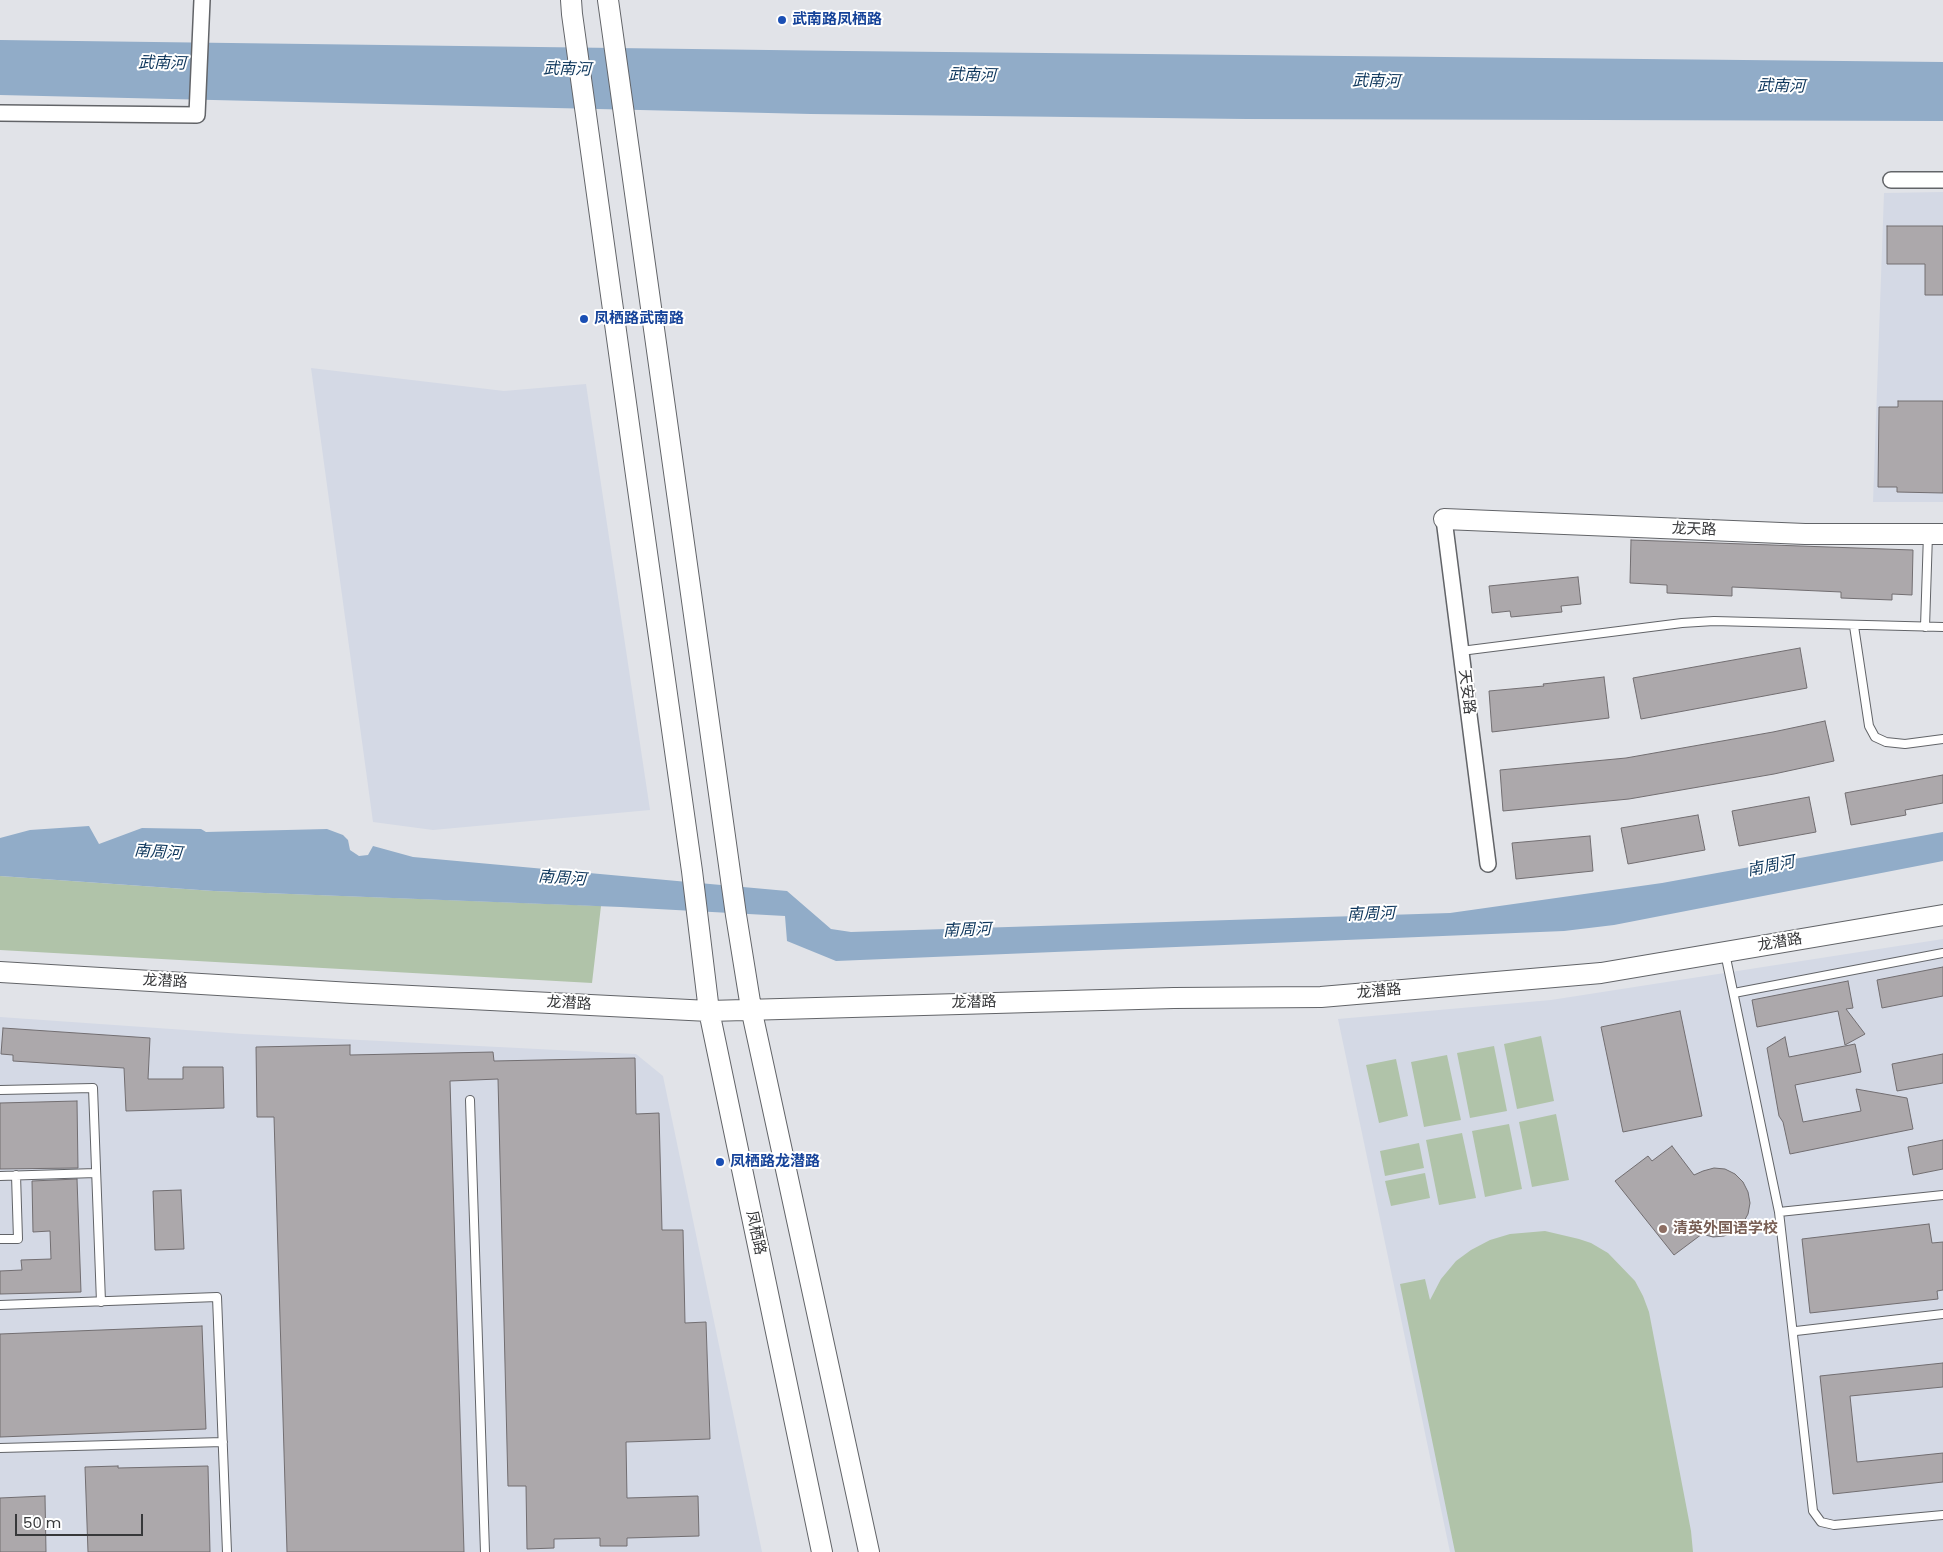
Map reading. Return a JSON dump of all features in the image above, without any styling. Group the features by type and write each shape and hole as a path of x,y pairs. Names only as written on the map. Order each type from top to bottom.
{"main road":[{"path":"608,0 730,874 751,1008 869,1552"},
{"name":"凤栖路","path":"572,7 692,871 709,1010 822,1552"},
{"name":"龙天路","path":"1444,519 1805,534 1935,534"},
{"name":"龙潜路","path":"0,972 352,994 709,1010 1174,998 1321,997 1601,973 1943,916"}],"street":[{"path":"0,113 197,115 202,0"},
{"path":"1891,180 1943,180"},
{"name":"天安路","path":"1444,519 1488,864"}],"lane":[{"path":"1925,627 1935,534"},
{"path":"1461,651 1682,623 1714,621 1943,627"},
{"path":"1854,626 1869,726 1875,737 1886,742 1905,744 1943,739"},
{"path":"1725,953 1779,1212 1813,1511 1821,1522 1834,1525 1943,1515"},
{"path":"1734,993 1943,953"},
{"path":"0,1090 93,1088 101,1302"},
{"path":"470,1100 485,1552"},
{"path":"0,1176 96,1173"},
{"path":"0,1240 18,1239 16,1175"},
{"path":"1779,1212 1943,1195"},
{"path":"0,1306 217,1297 227,1552"},
{"path":"1796,1331 1943,1314"},
{"path":"0,1448 223,1442"}],"shaded area":[{"path":"1943,192 1943,502 1873,502 1884,193"},
{"path":"311,368 504,391 586,384 650,810 433,830 373,822"},
{"name":"清英外国语学校","path":"1943,939 1943,1552 1450,1552 1338,1019 1551,1000"},
{"path":"0,1017 243,1034 636,1054 663,1076 762,1552 0,1552"}],"green space":[{"path":"0,876 214,891 601,906 592,983 0,950"},
{"path":"1541,1036 1554,1101 1517,1109 1504,1044"},
{"path":"1494,1046 1507,1111 1470,1118 1457,1053"},
{"path":"1447,1055 1461,1120 1424,1127 1411,1062"},
{"path":"1396,1059 1408,1116 1379,1123 1366,1065"},
{"path":"1556,1114 1569,1180 1532,1187 1519,1122"},
{"path":"1509,1124 1522,1189 1485,1197 1472,1131"},
{"path":"1462,1133 1476,1198 1439,1205 1426,1140"},
{"path":"1419,1143 1424,1168 1385,1176 1380,1151"},
{"path":"1425,1173 1430,1198 1391,1206 1385,1181"},
{"path":"1545,1231 1591,1243 1608,1253 1635,1281 1643,1296 1649,1312 1691,1531 1693,1552 1455,1552 1400,1284 1425,1279 1430,1300 1441,1279 1456,1261 1471,1250 1490,1240 1510,1234"}],"water":[{"name":"武南河","path":"0,40 1943,62 1943,121 1246,119 811,114 0,95"},
{"name":"南周河","path":"89,826 99,844 142,828 201,829 206,832 327,829 343,835 348,840 350,850 359,856 368,855 373,846 413,857 787,891 831,929 851,932 1450,913 1662,883 1943,832 1943,861 1614,925 1564,931 836,961 787,941 785,916 621,907 214,891 0,876 0,838 30,830"}],"building":[{"path":"1887,226 1943,226 1943,295 1925,295 1925,264 1887,264"},
{"path":"1898,401 1943,401 1943,493 1897,492 1897,487 1878,487 1879,407 1898,407"},
{"path":"1631,540 1913,550 1912,595 1892,594 1892,600 1841,598 1841,592 1732,587 1732,596 1667,593 1667,585 1630,583"},
{"path":"1578,577 1581,604 1561,606 1562,612 1511,617 1510,611 1492,613 1489,586"},
{"path":"1800,648 1807,688 1641,719 1633,678"},
{"path":"1604,677 1609,718 1492,732 1489,691 1544,686 1543,684"},
{"path":"1825,721 1834,761 1774,774 1629,799 1503,811 1500,770 1626,758"},
{"path":"1943,775 1943,803 1905,810 1906,815 1851,825 1845,793"},
{"path":"1809,797 1816,832 1739,846 1732,811"},
{"path":"1698,815 1705,850 1628,864 1621,828"},
{"path":"1590,836 1593,871 1516,879 1512,843"},
{"path":"1943,967 1943,996 1882,1008 1877,980"},
{"path":"1848,981 1853,1008 1846,1009 1865,1034 1845,1045 1838,1011 1757,1027 1752,1000"},
{"path":"1680,1011 1702,1116 1623,1132 1601,1027"},
{"path":"3,1028 150,1038 148,1079 183,1079 183,1067 223,1067 224,1108 126,1111 124,1068 13,1061 13,1055 1,1054"},
{"path":"1785,1037 1789,1057 1855,1044 1861,1072 1795,1085 1803,1122 1861,1111 1856,1089 1907,1098 1913,1129 1790,1154 1783,1122 1779,1116 1767,1048"},
{"path":"350,1045 350,1055 493,1052 494,1061 635,1058 636,1114 659,1113 662,1230 683,1230 685,1323 706,1322 710,1439 626,1442 627,1498 698,1496 699,1536 627,1538 627,1546 600,1546 600,1538 554,1539 554,1548 527,1549 526,1486 508,1486 498,1079 450,1081 464,1552 287,1552 274,1117 257,1117 256,1047"},
{"path":"1943,1054 1943,1083 1897,1091 1892,1064"},
{"path":"77,1101 78,1168 0,1169 0,1103"},
{"path":"1943,1140 1943,1169 1913,1175 1908,1147"},
{"path":"1672,1146 1694,1175 1714,1168 1725,1169 1735,1174 1743,1182 1748,1192 1750,1203 1748,1214 1735,1231 1724,1236 1713,1237 1702,1234 1674,1255 1615,1181 1648,1156 1652,1161"},
{"path":"77,1179 81,1292 0,1294 0,1271 22,1270 21,1260 51,1259 50,1231 33,1232 32,1181"},
{"path":"181,1190 184,1249 155,1250 153,1191"},
{"path":"1929,1224 1932,1243 1943,1242 1943,1290 1937,1291 1938,1299 1810,1313 1802,1239"},
{"path":"202,1326 206,1429 0,1437 0,1334"},
{"path":"1943,1363 1943,1387 1850,1396 1857,1462 1943,1453 1943,1482 1833,1494 1820,1376"},
{"path":"118,1466 118,1468 208,1466 210,1552 88,1552 85,1467"},
{"path":"45,1496 46,1552 0,1552 0,1498"}],"place":[{"name":"武南路凤栖路","path":"782,20"},
{"name":"凤栖路武南路","path":"584,319"},
{"name":"凤栖路龙潜路","path":"720,1162"},
{"name":"清英外国语学校","path":"1663,1229"}]}
